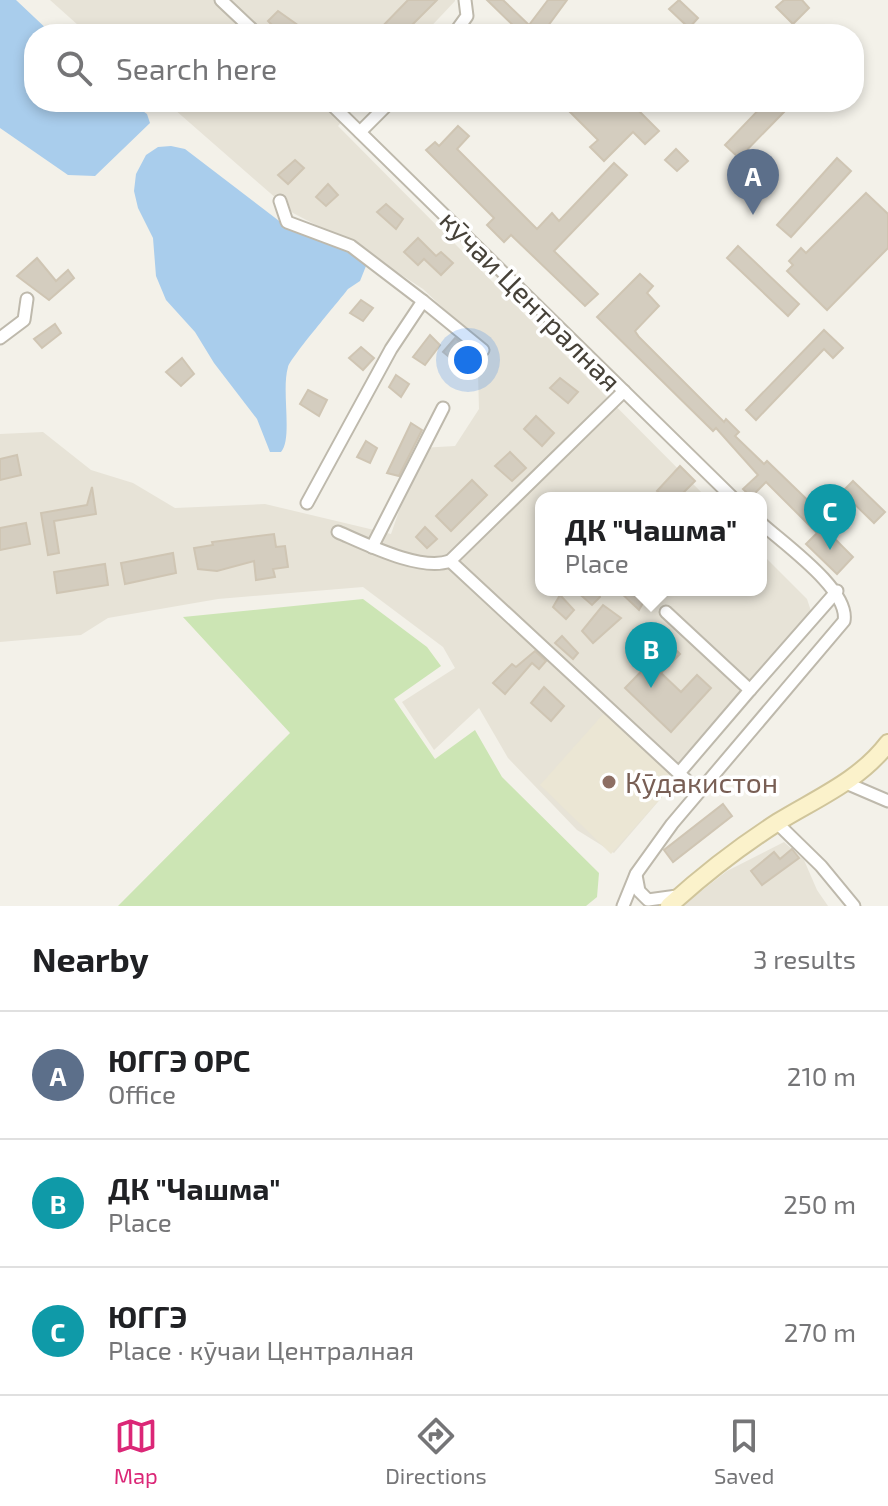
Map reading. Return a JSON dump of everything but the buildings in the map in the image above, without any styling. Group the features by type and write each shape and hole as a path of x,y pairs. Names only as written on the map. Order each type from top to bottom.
{"main road":[{"path":"676,900 709,870 777,823 846,783 888,743"}],"street":[{"path":"221,0 246,24"},
{"path":"461,24 467,16 465,0"},
{"name":"кӯчаи Централная","path":"339,112 727,492"},
{"path":"360,132 380,112"},
{"path":"280,201 282,216 287,222 351,246 483,350"},
{"path":"0,338 24,320 27,299"},
{"path":"307,503 391,349 423,301"},
{"path":"338,532 372,547 429,564 450,561 624,391"},
{"path":"372,547 443,408"},
{"path":"623,906 636,874 698,791 841,627 846,612 837,591 767,528"},
{"path":"450,561 698,791"},
{"path":"679,773 837,591"},
{"path":"666,612 750,690"},
{"path":"846,783 888,801"},
{"path":"777,823 821,866 854,906"},
{"path":"636,874 639,891 648,900 676,900"}],"shaded area":[{"path":"50,0 455,0 433,24 77,24"},
{"path":"177,112 351,112 338,126 701,492 535,492 535,596 767,596 767,559 807,599 814,620 614,853 577,830 508,758 479,708 434,750 402,702 455,668 443,647 363,587 218,599 108,618 81,635 0,642 0,434 43,432 91,470 133,483 175,508 265,504 391,534 421,448 455,446 479,409 477,340 423,289 360,248 293,213"},
{"name":"Кӯдакистон","path":"606,711 679,778 611,854 540,785"},
{"path":"784,842 804,860 828,906 682,906 727,871"}],"green space":[{"path":"363,599 427,647 441,666 394,699 435,759 475,730 502,777 599,873 597,897 586,906 118,906 290,733 183,617"}],"water":[{"path":"0,0 16,0 41,24 24,24 24,112 144,112 150,123 95,176 68,175 0,128"},
{"path":"158,147 185,149 287,227 363,255 366,266 360,281 348,289 288,367 286,436 281,452 270,452 257,419 214,363 195,332 166,300 156,276 153,238 138,208 134,191 136,174 146,155"}],"place":[{"name":"ЮГГЭ ОРС","path":"753,215"},
{"name":"ЮГГЭ","path":"830,550"},
{"name":"ДК \"Чашма\"","path":"651,688"},
{"name":"Кӯдакистон","path":"609,782"}]}
